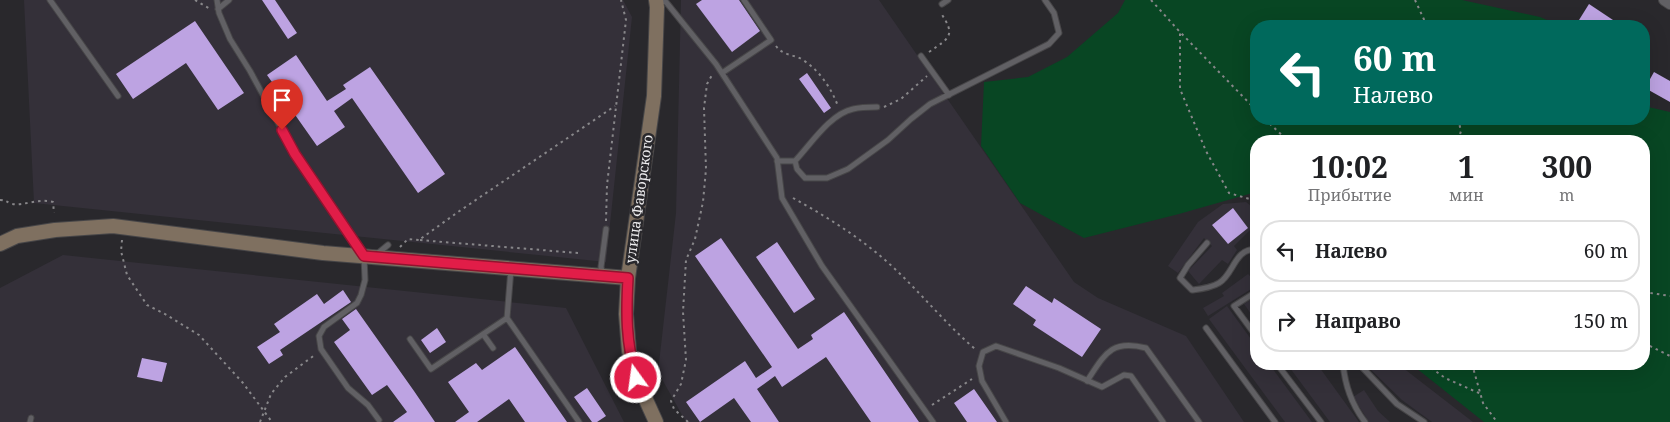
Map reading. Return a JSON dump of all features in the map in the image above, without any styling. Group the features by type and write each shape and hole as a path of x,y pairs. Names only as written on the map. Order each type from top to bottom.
{"street":[{"name":"улица Фаворского","path":"656,422 636,378 629,351 626,314 628,278 654,96 661,0"},
{"path":"1664,0 1670,4"},
{"path":"0,244 17,236 55,230 113,226 306,251 628,278"}],"lane":[{"path":"50,0 118,96"},
{"path":"216,0 218,11 230,39 250,71 295,154 368,257 365,280 357,303 324,327 319,336 322,350 348,388 368,405 379,420"},
{"path":"218,11 229,0"},
{"path":"661,0 722,73 777,158 782,198 822,266 933,422"},
{"path":"722,73 771,40 744,0"},
{"path":"942,4 948,0"},
{"path":"795,161 805,178 827,178 848,168 888,140 930,104 1049,44 1059,33 1054,13 1044,0"},
{"path":"921,56 949,95"},
{"path":"777,161 795,161 840,113 853,108 877,107"},
{"path":"603,276 601,267 606,229"},
{"path":"1207,243 1188,265 1180,278 1192,290 1220,283 1241,255 1250,251"},
{"path":"368,257 388,245"},
{"path":"511,268 507,318 579,422"},
{"path":"1250,296 1234,306 1250,328"},
{"path":"410,339 431,369 507,318"},
{"path":"1206,328 1275,422"},
{"path":"483,334 493,348"},
{"path":"1087,381 1108,351 1120,346 1133,345 1146,348 1198,422"},
{"path":"1006,422 982,381 979,366 983,352 996,346 1059,368 1102,387 1124,375 1131,376 1162,422"},
{"path":"1282,370 1321,422"},
{"path":"1344,370 1350,395 1365,422"},
{"path":"1365,370 1397,404 1424,422"}],"path":[{"path":"196,0 207,8 218,11"},
{"path":"606,229 607,185 626,20 621,0"},
{"path":"1151,0 1250,104"},
{"path":"1415,0 1424,20"},
{"path":"921,56 949,37 949,30 945,19 939,10 942,4"},
{"path":"1180,32 1180,89 1206,151 1229,194 1250,199"},
{"path":"771,40 780,52 802,60 825,79 840,113"},
{"path":"877,107 885,107 900,99 932,72"},
{"path":"688,422 674,409 671,401 681,384 686,360 683,312 686,260 695,239 702,202 706,169 704,108 707,84 712,75"},
{"path":"420,240 458,212 615,106"},
{"path":"1271,125 1282,135"},
{"path":"781,191 828,217 874,250 924,298 955,332 982,355"},
{"path":"0,200 6,200 12,204 47,200 53,202 54,213"},
{"path":"124,228 121,251 127,275 147,305 199,335 243,383 272,422"},
{"path":"397,251 408,239 578,253"},
{"path":"1650,293 1670,296"},
{"path":"1650,346 1670,356"},
{"path":"260,422 271,394 285,377 322,350"},
{"path":"1434,370 1445,378 1481,394"},
{"path":"1474,370 1483,403 1497,422"},
{"path":"925,410 980,373"}],"shaded area":[{"path":"24,0 623,0 632,17 606,262 34,203"},
{"path":"681,0 879,0 1074,282 1098,298 1186,336 1244,422 686,422 658,372 676,213"},
{"path":"1246,202 1250,205 1250,230 1234,246 1237,250 1228,264 1222,260 1199,284 1188,271 1212,246 1204,238 1178,273 1168,266 1198,222 1223,204"},
{"path":"63,255 566,308 624,422 0,422 0,288"},
{"path":"1248,274 1250,276 1250,290 1208,316 1203,308 1224,296 1222,293"},
{"path":"1250,300 1250,312 1244,304"},
{"path":"1227,306 1250,338 1250,370 1273,370 1312,422 1285,422 1209,319"},
{"path":"1291,370 1321,370 1359,422 1330,422"},
{"path":"1371,370 1406,370 1473,422 1432,422 1402,400"},
{"path":"1364,390 1378,411 1390,422 1369,422 1353,397"}],"green space":[{"path":"1125,0 1462,0 1547,20 1250,20 1250,125 1650,125 1650,107 1670,112 1670,422 1484,422 1419,370 1650,370 1650,135 1250,135 1250,194 1084,238 1020,203 981,146 984,82 1028,77 1067,57 1118,13"}],"building":[{"path":"262,0 275,0 297,33 288,39"},
{"path":"702,0 739,0 760,31 732,52 696,4"},
{"path":"1589,4 1613,20 1579,20"},
{"path":"195,21 244,93 218,110 186,63 133,99 116,74"},
{"path":"296,55 327,101 346,89 343,85 370,67 445,174 418,193 352,98 334,111 345,127 317,146 267,75"},
{"path":"1654,72 1670,81 1670,102 1650,91 1650,79"},
{"path":"807,73 831,108 824,113 799,79"},
{"path":"1233,208 1248,228 1228,244 1212,225"},
{"path":"721,238 798,349 813,339 811,335 844,312 919,422 871,422 826,357 782,387 775,376 757,389 779,422 751,422 734,398 700,422 686,402 745,361 756,378 772,367 695,256"},
{"path":"777,242 815,299 794,313 756,257"},
{"path":"1026,286 1052,303 1054,298 1101,329 1082,357 1033,325 1036,320 1013,304"},
{"path":"343,290 351,302 280,350 283,355 269,364 257,347 280,332 274,324 317,294 324,304"},
{"path":"356,309 435,422 393,422 407,412 387,385 372,395 334,342 350,330 342,319"},
{"path":"437,328 446,342 430,353 421,340"},
{"path":"515,347 567,422 525,422 509,399 477,422 455,422 469,412 448,382 476,363 482,370"},
{"path":"142,358 167,363 162,382 137,377"},
{"path":"587,388 606,416 597,422 592,422 574,397"},
{"path":"974,389 997,422 967,422 954,403"}],"route":[{"path":"282,130 295,154 364,256 628,278 626,314 629,351 636,378"}]}
